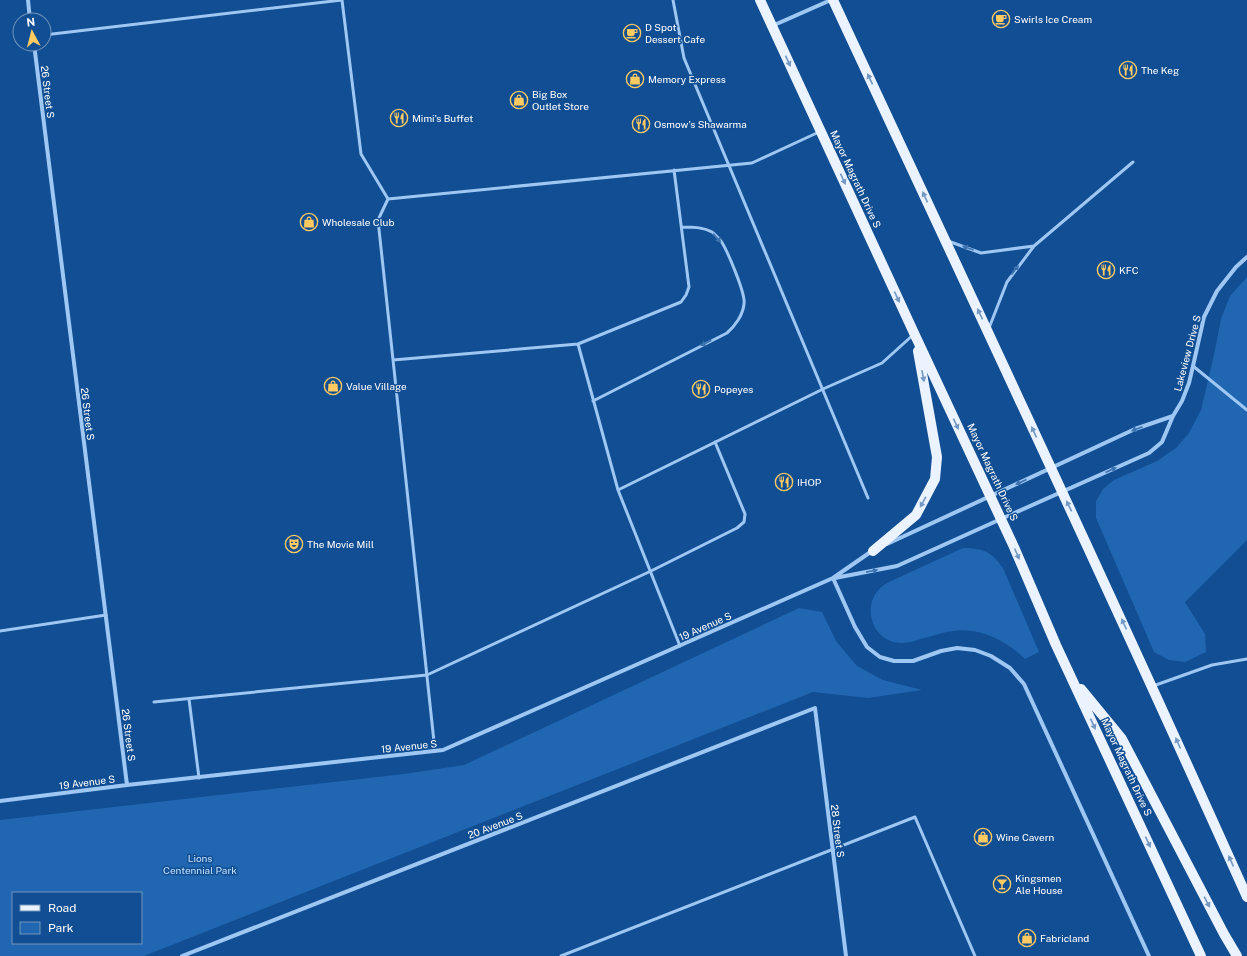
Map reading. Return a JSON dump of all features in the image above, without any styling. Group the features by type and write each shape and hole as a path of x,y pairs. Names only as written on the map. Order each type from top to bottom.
{"main road":[{"name":"Mayor Magrath Drive S","path":"760,0 1001,519 1072,678 1201,956"},
{"path":"832,0 988,331 1153,687 1247,897"},
{"path":"873,551 916,515 935,480 938,457 915,336"},
{"path":"1072,678 1122,739 1237,956"}],"street":[{"path":"28,0 29,12"},
{"path":"772,26 832,0"},
{"name":"26 Street S","path":"35,52 127,785"},
{"name":"Lakeview Drive S","path":"1062,492 1149,454 1162,442 1173,416 1182,401 1193,366 1204,317 1217,291 1236,267 1247,257"},
{"path":"1051,468 1135,429 1173,416"},
{"name":"19 Avenue S","path":"0,801 127,785 443,750 833,578 873,551 1051,468"},
{"name":"19 Avenue S","path":"833,578 897,566 1062,492"},
{"path":"833,578 855,627 867,647 880,657 894,661 913,661 941,651 957,648 975,650 991,656 1010,668 1024,684 1149,956"},
{"name":"28 Street S","path":"815,708 846,956"},
{"name":"20 Avenue S","path":"182,956 815,708"}],"lane":[{"path":"52,34 343,0 361,154 388,198"},
{"path":"673,0 684,58 868,498"},
{"path":"388,198 752,163 821,131"},
{"path":"988,331 1007,282 1034,246 1133,162"},
{"path":"393,360 578,344 681,302 689,287 674,170"},
{"path":"388,198 378,220 435,751"},
{"path":"593,400 727,333 734,327 741,315 745,304 744,293 721,241 713,232 703,228 682,227"},
{"path":"945,240 981,253 1034,246"},
{"path":"618,490 823,389 882,363 915,336"},
{"path":"578,344 618,490 680,646"},
{"path":"1193,366 1247,410"},
{"path":"154,702 427,675 651,571 737,528 744,522 745,514 715,442"},
{"path":"0,632 106,615"},
{"path":"1153,687 1212,665 1247,659"},
{"path":"189,699 199,778"},
{"path":"561,956 915,817 975,956"}],"green space":[{"path":"1247,277 1247,540 1185,602 1205,634 1206,652 1185,662 1169,660 1154,652 1096,518 1096,501 1103,489 1114,480 1157,461 1176,448 1189,433 1201,410 1221,319 1230,296"},
{"path":"963,548 982,550 986,552 995,558 1003,568 1039,652 1025,659 1010,646 1001,641 983,633 973,631 963,630 942,633 902,643 887,639 876,629 871,615 871,607 872,600 881,587"},
{"name":"Lions Centennial Park","path":"799,608 822,612 836,641 857,666 883,680 922,690 868,698 813,692 144,956 0,956 0,820 404,774 464,765"}],"place":[{"name":"Swirls Ice Cream","path":"1001,19"},
{"name":"D Spot Dessert Cafe","path":"632,33"},
{"name":"The Keg","path":"1128,70"},
{"name":"Memory Express","path":"635,79"},
{"name":"Big Box Outlet Store","path":"519,100"},
{"name":"Mimi's Buffet","path":"399,118"},
{"name":"Osmow's Shawarma","path":"641,124"},
{"name":"Wholesale Club","path":"309,222"},
{"name":"KFC","path":"1106,270"},
{"name":"Value Village","path":"333,386"},
{"name":"Popeyes","path":"701,389"},
{"name":"IHOP","path":"784,482"},
{"name":"The Movie Mill","path":"294,544"},
{"name":"Wine Cavern","path":"983,837"},
{"name":"Kingsmen Ale House","path":"1002,884"},
{"name":"Fabricland","path":"1027,938"}]}
